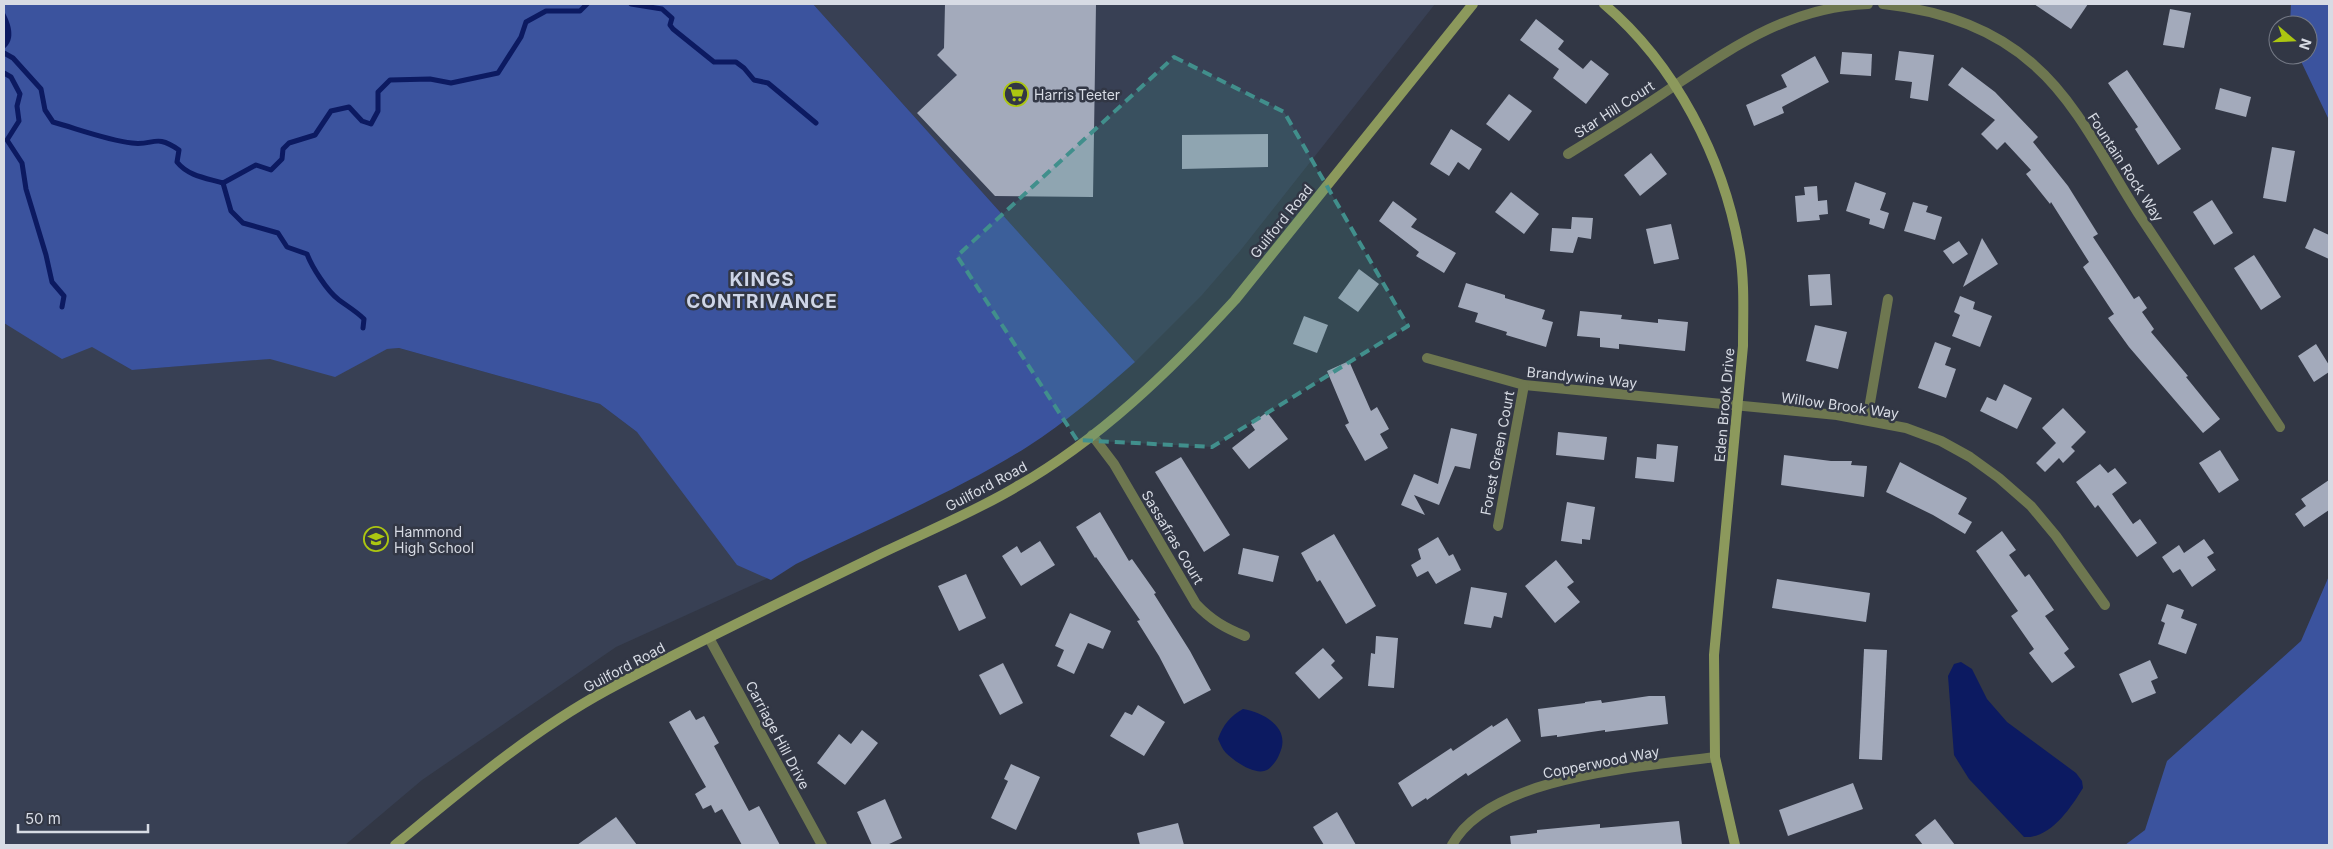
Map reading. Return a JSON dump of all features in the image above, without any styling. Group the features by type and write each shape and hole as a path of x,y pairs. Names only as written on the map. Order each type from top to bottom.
{"street":[{"name":"Guilford Road","path":"395,845 468,785 558,719 607,690 709,638 1001,496 1056,462 1092,435 1198,341 1235,300 1474,4"},
{"name":"Eden Brook Drive","path":"1604,4 1631,28 1675,86 1698,126 1730,210 1739,249 1744,300 1744,346 1714,655 1715,757 1735,845"},
{"path":"1675,86 1710,61 1755,35 1786,20 1817,10 1868,4"},
{"name":"Fountain Rock Way","path":"1883,4 1941,14 1979,28 2034,64 2050,80 2069,103 2138,212 2280,427"},
{"name":"Star Hill Court","path":"1568,154 1675,86"},
{"path":"1867,420 1888,299"},
{"name":"Brandywine Way","path":"1427,358 1524,385 1737,407"},
{"name":"Forest Green Court","path":"1498,526 1524,385"},
{"name":"Willow Brook Way","path":"1737,407 1867,420 1906,428 1941,441 1970,457 1999,478 2031,506 2056,536 2105,605"},
{"name":"Sassafras Court","path":"1092,435 1114,464 1196,604 1209,618 1223,627 1245,636"},
{"name":"Carriage Hill Drive","path":"709,638 822,845"},
{"name":"Copperwood Way","path":"1452,845 1471,821 1490,806 1524,792 1563,780 1715,757"}],"highlighted area":[{"path":"1174,57 1284,112 1408,326 1212,447 1077,440 957,256"}],"shaded area":[{"path":"4,4 813,4 1135,362 1082,407 1027,447 971,479 796,564 771,580 737,565 637,432 600,404 399,348 387,349 335,377 270,359 132,370 92,347 62,359 4,323"},
{"path":"813,4 1435,4 1240,251 1202,295 1135,362"},
{"path":"2291,4 2329,4 2329,120 2303,65 2318,65 2318,15 2290,15"},
{"path":"4,11 10,25 11,35 8,45 4,49"},
{"name":"Hammond High School","path":"4,295 132,370 399,348 600,404 728,501 768,578 616,647 422,780 345,845 4,845"},
{"path":"2329,576 2329,845 2125,845 2145,830 2167,761 2301,641"},
{"path":"1961,662 1972,669 1987,699 2007,722 2076,773 2082,781 2083,788 2072,805 2051,828 2042,833 2024,837 1969,779 1954,755 1948,676 1954,664"},
{"path":"1243,709 1268,718 1279,730 1282,737 1279,755 1267,770 1257,771 1239,763 1222,748 1218,739 1228,721"}],"building":[{"name":"Harris Teeter","path":"945,4 1096,4 1093,197 995,196 917,113 957,75 937,55 944,48"},
{"path":"2034,4 2088,4 2071,29"},
{"path":"2170,9 2191,13 2184,48 2163,45"},
{"path":"1536,19 1564,41 1558,49 1583,69 1591,60 1609,74 1586,104 1553,78 1559,69 1520,40"},
{"path":"1899,51 1934,55 1928,101 1910,98 1912,82 1895,80"},
{"path":"1842,52 1872,54 1871,76 1840,74"},
{"path":"1815,56 1829,82 1782,107 1784,113 1754,126 1746,105 1787,87 1781,75"},
{"path":"1962,67 1995,92 2038,137 2033,142 2068,186 2098,234 2093,237 2134,299 2139,296 2147,308 2142,312 2154,329 2151,332 2188,376 2186,377 2220,419 2203,433 2129,347 2108,318 2114,314 2083,267 2089,262 2051,202 2050,204 2026,174 2031,170 2005,142 1997,150 1981,134 1995,120 1948,85"},
{"path":"2127,70 2181,149 2158,165 2135,129 2138,127 2108,83"},
{"path":"2220,88 2251,97 2246,117 2215,109"},
{"path":"1509,94 1532,111 1509,141 1486,124"},
{"path":"1451,129 1482,149 1469,170 1458,162 1449,176 1430,164"},
{"path":"1268,134 1268,167 1182,169 1182,135"},
{"path":"2272,147 2295,151 2286,202 2263,198"},
{"path":"1651,153 1667,174 1640,196 1624,175"},
{"path":"1855,182 1886,193 1880,210 1889,213 1884,229 1869,224 1870,219 1846,211"},
{"path":"1817,186 1818,201 1827,200 1828,214 1819,215 1820,220 1797,222 1795,196 1805,195 1804,187"},
{"path":"1511,192 1539,214 1524,234 1495,212"},
{"path":"2212,200 2233,233 2214,245 2193,212"},
{"path":"1393,201 1417,219 1411,227 1456,253 1444,273 1416,256 1419,252 1379,221"},
{"path":"1913,202 1928,206 1926,212 1942,217 1935,240 1904,231"},
{"path":"1572,217 1593,218 1591,239 1578,237 1573,253 1550,251 1552,228 1571,229"},
{"path":"1671,224 1679,259 1654,264 1646,229"},
{"path":"2314,228 2329,235 2329,259 2305,248"},
{"path":"1982,238 1998,264 1963,287"},
{"path":"1959,241 1968,254 1953,264 1943,251"},
{"path":"2254,255 2281,297 2261,310 2234,268"},
{"path":"1359,269 1379,284 1358,312 1338,298"},
{"path":"1830,274 1832,305 1810,306 1808,275"},
{"path":"1466,283 1505,295 1505,298 1545,310 1542,319 1553,322 1546,347 1506,335 1507,332 1475,322 1478,313 1458,307"},
{"path":"1960,296 1975,302 1973,309 1992,316 1980,347 1952,336 1960,315 1954,312"},
{"path":"1580,311 1622,315 1621,319 1658,323 1658,319 1688,322 1685,351 1619,344 1619,349 1600,347 1600,338 1577,336"},
{"path":"1304,316 1328,325 1317,353 1293,344"},
{"path":"1815,325 1847,332 1838,369 1806,361"},
{"path":"1935,342 1951,348 1945,365 1956,369 1946,398 1918,388"},
{"path":"2316,344 2329,365 2329,372 2314,382 2298,356"},
{"path":"1349,361 1371,411 1377,407 1389,429 1380,434 1388,448 1365,461 1345,425 1349,423 1327,371"},
{"path":"2004,384 2032,398 2017,429 1980,411 1987,397 1996,401"},
{"path":"2063,408 2086,432 2071,447 2075,451 2063,463 2059,458 2045,472 2036,463 2056,443 2042,428"},
{"path":"1267,412 1288,439 1249,469 1232,448 1255,430 1251,424"},
{"path":"1451,428 1477,434 1470,469 1455,466 1439,505 1414,495 1425,515 1401,505 1414,474 1438,484"},
{"path":"1558,432 1607,437 1604,460 1556,455"},
{"path":"1657,444 1678,446 1674,482 1635,478 1637,457 1656,459"},
{"path":"2220,450 2239,480 2219,493 2199,463"},
{"path":"1784,455 1831,461 1852,461 1851,465 1867,466 1864,497 1781,485"},
{"path":"1181,457 1230,535 1204,552 1155,472"},
{"path":"1900,462 1967,498 1958,514 1972,522 1965,534 1933,515 1886,492"},
{"path":"2100,464 2108,473 2115,468 2127,483 2112,494 2133,524 2140,519 2157,543 2137,557 2098,505 2095,508 2076,482"},
{"path":"2329,480 2329,510 2304,527 2295,514 2306,506 2301,499"},
{"path":"1567,502 1595,507 1590,540 1582,539 1582,544 1561,541"},
{"path":"1100,512 1129,561 1132,559 1156,593 1154,594 1190,651 1211,690 1184,704 1159,656 1137,621 1140,620 1095,558 1076,527"},
{"path":"2002,531 2016,550 2009,555 2025,577 2029,574 2054,610 2045,616 2069,649 2064,653 2075,667 2052,683 2029,653 2034,649 2011,616 2018,611 1976,551"},
{"path":"1334,534 1376,606 1346,624 1320,580 1317,582 1301,553"},
{"path":"1438,537 1449,556 1453,554 1461,570 1436,584 1428,571 1417,577 1411,565 1421,559 1418,549"},
{"path":"2204,539 2214,553 2207,557 2216,570 2192,587 2180,569 2173,573 2162,557 2179,545 2184,553"},
{"path":"1040,541 1055,565 1021,586 1002,556 1017,546 1021,553"},
{"path":"1243,548 1279,556 1273,582 1238,574"},
{"path":"1556,560 1574,582 1567,587 1580,602 1555,623 1525,586"},
{"path":"966,574 986,618 959,631 938,586"},
{"path":"1777,579 1870,593 1866,622 1772,608"},
{"path":"1471,587 1507,593 1502,618 1494,616 1491,628 1464,624"},
{"path":"2167,604 2184,610 2181,618 2197,624 2186,654 2158,644 2165,623 2161,621"},
{"path":"1070,613 1111,631 1103,649 1088,643 1074,674 1057,666 1064,650 1055,646"},
{"path":"1376,636 1398,638 1394,688 1368,686 1371,653 1375,654"},
{"path":"1323,648 1335,661 1331,665 1343,678 1319,699 1295,673"},
{"path":"1864,649 1887,650 1882,760 1859,759"},
{"path":"2150,660 2158,678 2151,681 2156,693 2132,703 2119,674"},
{"path":"1003,663 1023,703 1000,715 979,675"},
{"path":"1649,696 1665,696 1668,724 1557,737 1557,735 1541,737 1538,709 1601,700 1602,703"},
{"path":"1138,705 1165,722 1144,756 1110,736 1125,712 1132,715"},
{"path":"690,710 696,720 704,716 719,743 714,746 749,811 759,806 780,845 742,845 722,809 715,813 711,805 703,809 695,794 706,787 669,722"},
{"path":"1507,718 1521,741 1468,776 1466,773 1427,800 1426,798 1412,807 1398,783 1451,748 1453,751 1492,725 1493,727"},
{"path":"862,730 878,743 845,785 817,763 839,734 851,744"},
{"path":"1011,764 1040,777 1016,830 991,818 1008,781 1004,779"},
{"path":"1853,783 1863,809 1788,836 1779,810"},
{"path":"885,799 902,838 887,845 872,845 857,812"},
{"path":"1337,812 1356,845 1324,845 1313,827"},
{"path":"616,817 637,845 577,845"},
{"path":"1935,819 1955,845 1923,845 1915,835"},
{"path":"1679,821 1682,845 1511,845 1510,836 1537,833 1537,830 1600,824 1600,828"},
{"path":"1178,823 1184,845 1140,845 1137,833"}],"waterway":[{"path":"4,53 13,58 41,89 45,110 53,122 122,142 165,142 179,150 177,162 181,167 198,176 223,183 256,165 271,170 282,159 283,149 289,143 315,135 331,111 349,107 362,121 371,124 378,111 378,92 390,80 430,79 451,83 498,73 521,37 526,22 546,11 580,11 587,4"},
{"path":"631,4 662,9 672,18 670,25 673,29 714,62 736,62 754,80 768,83 816,123"},
{"path":"4,73 11,77 20,94 17,106 19,121 7,140 22,163 26,189 52,282 64,296 62,307"},
{"path":"223,183 231,211 243,223 278,233 287,247 307,254 316,272 330,291 364,319 363,328"}],"place":[{"name":"Harris Teeter","path":"1016,94"},
{"name":"Hammond High School","path":"376,539"}],"district":[{"name":"KINGS CONTRIVANCE","path":"762,290"}]}
